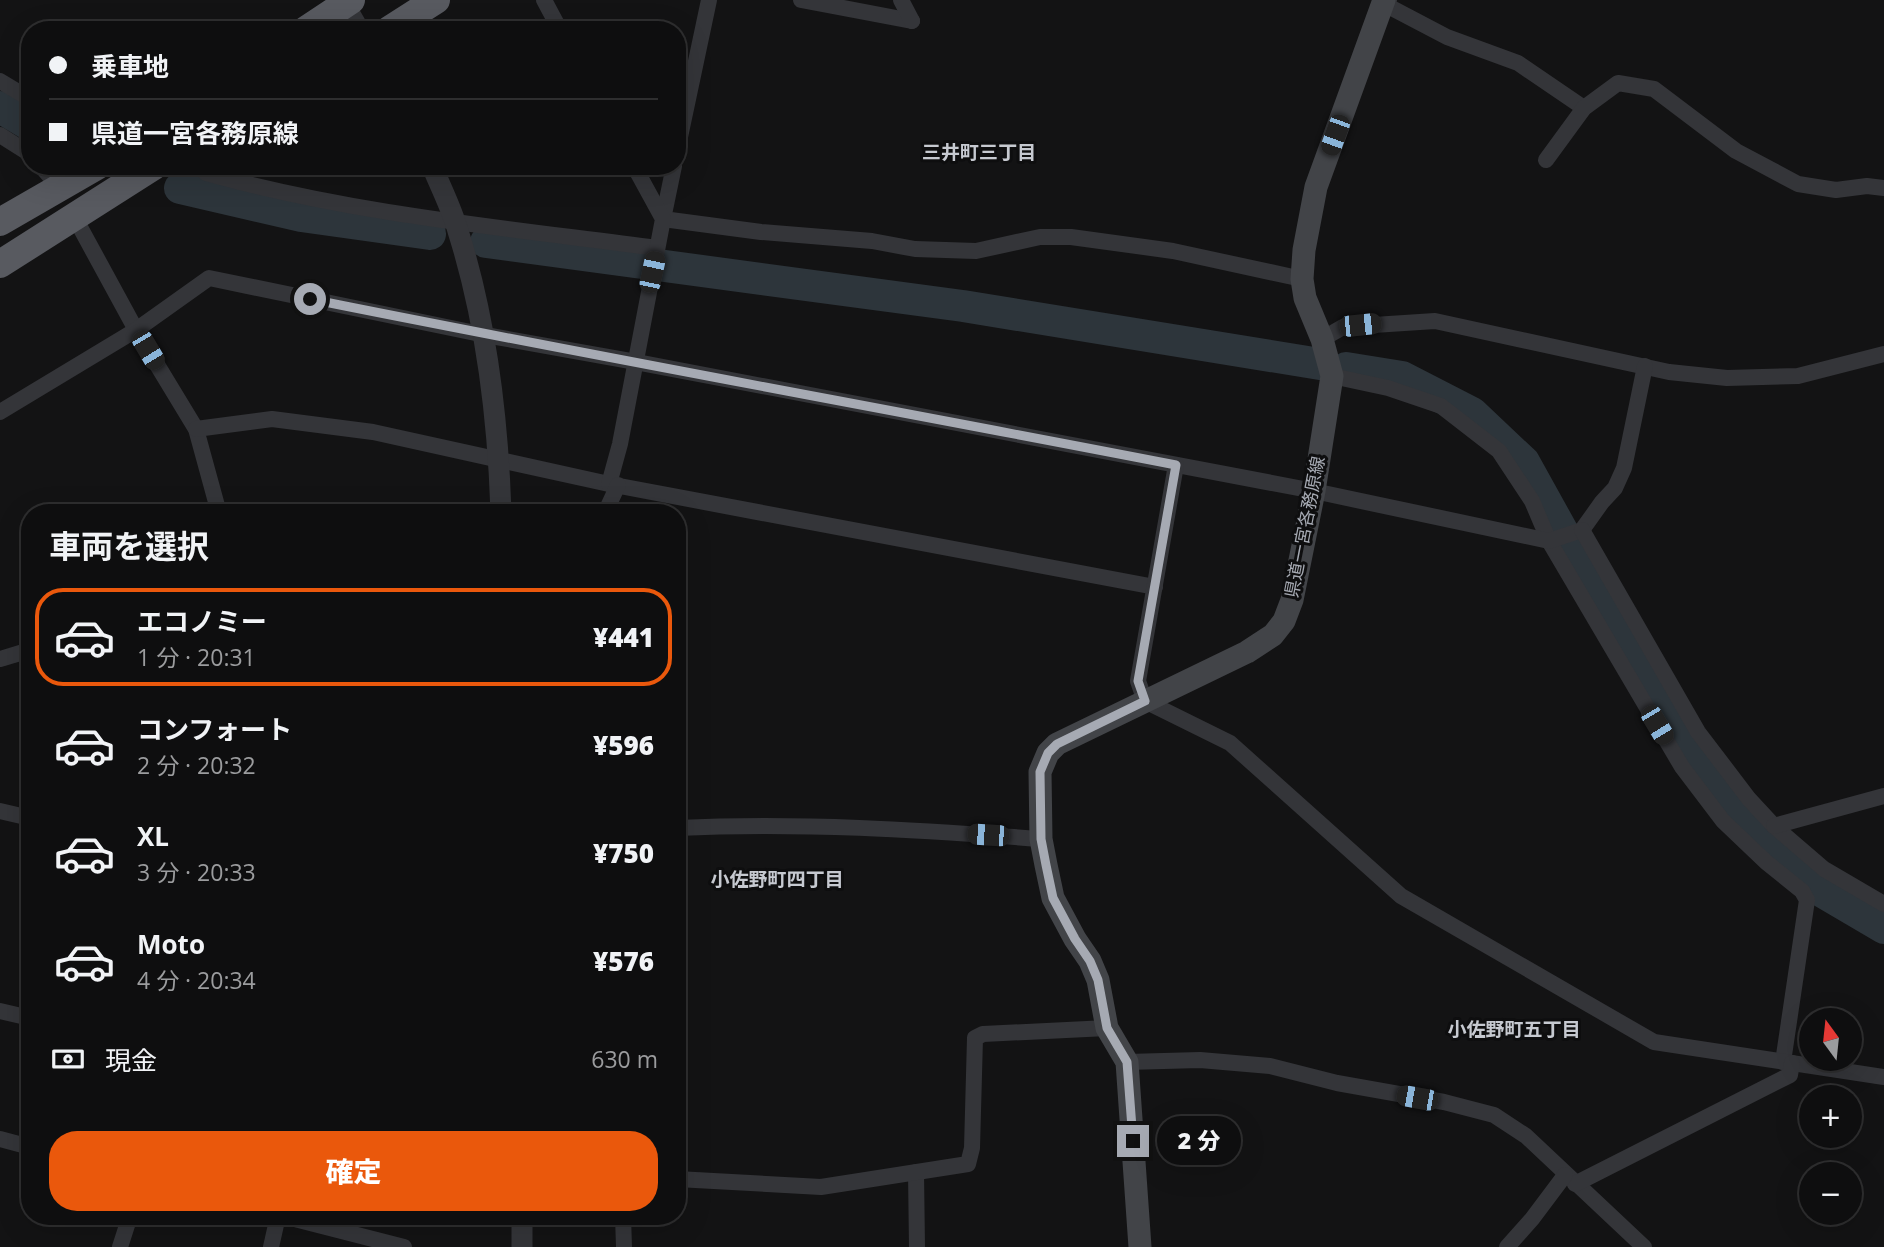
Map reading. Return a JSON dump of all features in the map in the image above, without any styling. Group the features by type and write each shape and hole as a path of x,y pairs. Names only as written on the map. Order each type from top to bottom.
{"highway":[{"path":"403,21 436,0"},
{"path":"318,21 345,1"},
{"path":"0,222 81,175"},
{"path":"0,264 140,175"}],"main road":[{"name":"県道一宮各務原線","path":"1140,1247 1127,1062 1107,1028 1094,970 1053,898 1041,839 1040,772 1048,753 1057,744 1247,652 1273,635 1283,621 1292,600 1314,491 1332,376 1322,339 1305,298 1302,279 1304,250 1316,187 1386,1"}],"street":[{"path":"544,0 555,21"},
{"path":"686,109 709,0"},
{"path":"800,0 912,21 901,0"},
{"path":"345,1 355,21"},
{"path":"1386,1 1447,37 1518,63 1584,108"},
{"path":"0,81 21,94"},
{"path":"1546,160 1584,108 1618,83 1654,89 1736,151 1798,184 1836,190 1867,186 1884,188"},
{"path":"0,135 21,148"},
{"path":"48,175 59,187"},
{"path":"213,175 269,191 455,222 655,260"},
{"path":"436,175 455,222 485,335 500,461 501,504"},
{"path":"640,175 663,219"},
{"path":"608,504 672,175"},
{"path":"75,218 136,330 196,429 217,504"},
{"path":"663,219 761,232 872,241 915,249 976,251 1040,237 1072,237 1173,251 1302,279"},
{"path":"0,412 136,330 209,278 485,335 1314,491 1552,540 1578,532 1615,488 1624,468 1645,366"},
{"path":"1322,339 1343,327 1435,321 1669,372 1727,378 1798,376 1884,354"},
{"path":"1332,376 1388,388 1441,406 1499,451 1532,501 1682,767 1723,821 1802,891 1807,900 1788,1062 1790,1075 1570,1180 1507,1247"},
{"path":"196,429 272,419 373,432 613,485 1155,587"},
{"path":"1176,465 1138,681 1145,701 1230,743 1401,896 1654,1042 1884,1077"},
{"path":"1578,532 1698,732 1749,799 1774,826 1824,869 1884,904"},
{"path":"0,659 21,653"},
{"path":"1774,826 1884,796"},
{"path":"0,811 21,816"},
{"path":"686,828 732,825 862,827 1041,839"},
{"path":"0,1011 21,1015"},
{"path":"686,1180 821,1187 968,1164 972,1148 975,1038 983,1034 1107,1028"},
{"path":"1127,1062 1199,1060 1270,1066 1337,1083 1444,1102 1494,1115 1526,1136 1644,1247"},
{"path":"0,1139 21,1145"},
{"path":"916,1172 917,1247"},
{"path":"120,1247 127,1225"},
{"path":"271,1247 278,1225"},
{"path":"317,1225 404,1247"},
{"path":"522,1225 523,1247"},
{"path":"623,1225 624,1247"}],"waterway":[{"path":"0,107 21,120"},
{"path":"180,188 301,216 430,234"},
{"path":"486,242 963,306 1320,364"},
{"path":"1346,368 1402,377 1472,413 1524,462 1600,599 1690,749 1757,832 1821,891 1884,928"}],"district":[{"name":"三井町三丁目","path":"979,152"},
{"name":"小佐野町四丁目","path":"777,879"},
{"name":"小佐野町五丁目","path":"1514,1029"}],"route":[{"path":"310,299 485,335 1176,465 1138,681 1145,701 1057,744 1048,753 1040,772 1041,839 1053,898 1090,961 1098,980 1107,1028 1127,1062 1133,1141"}]}
